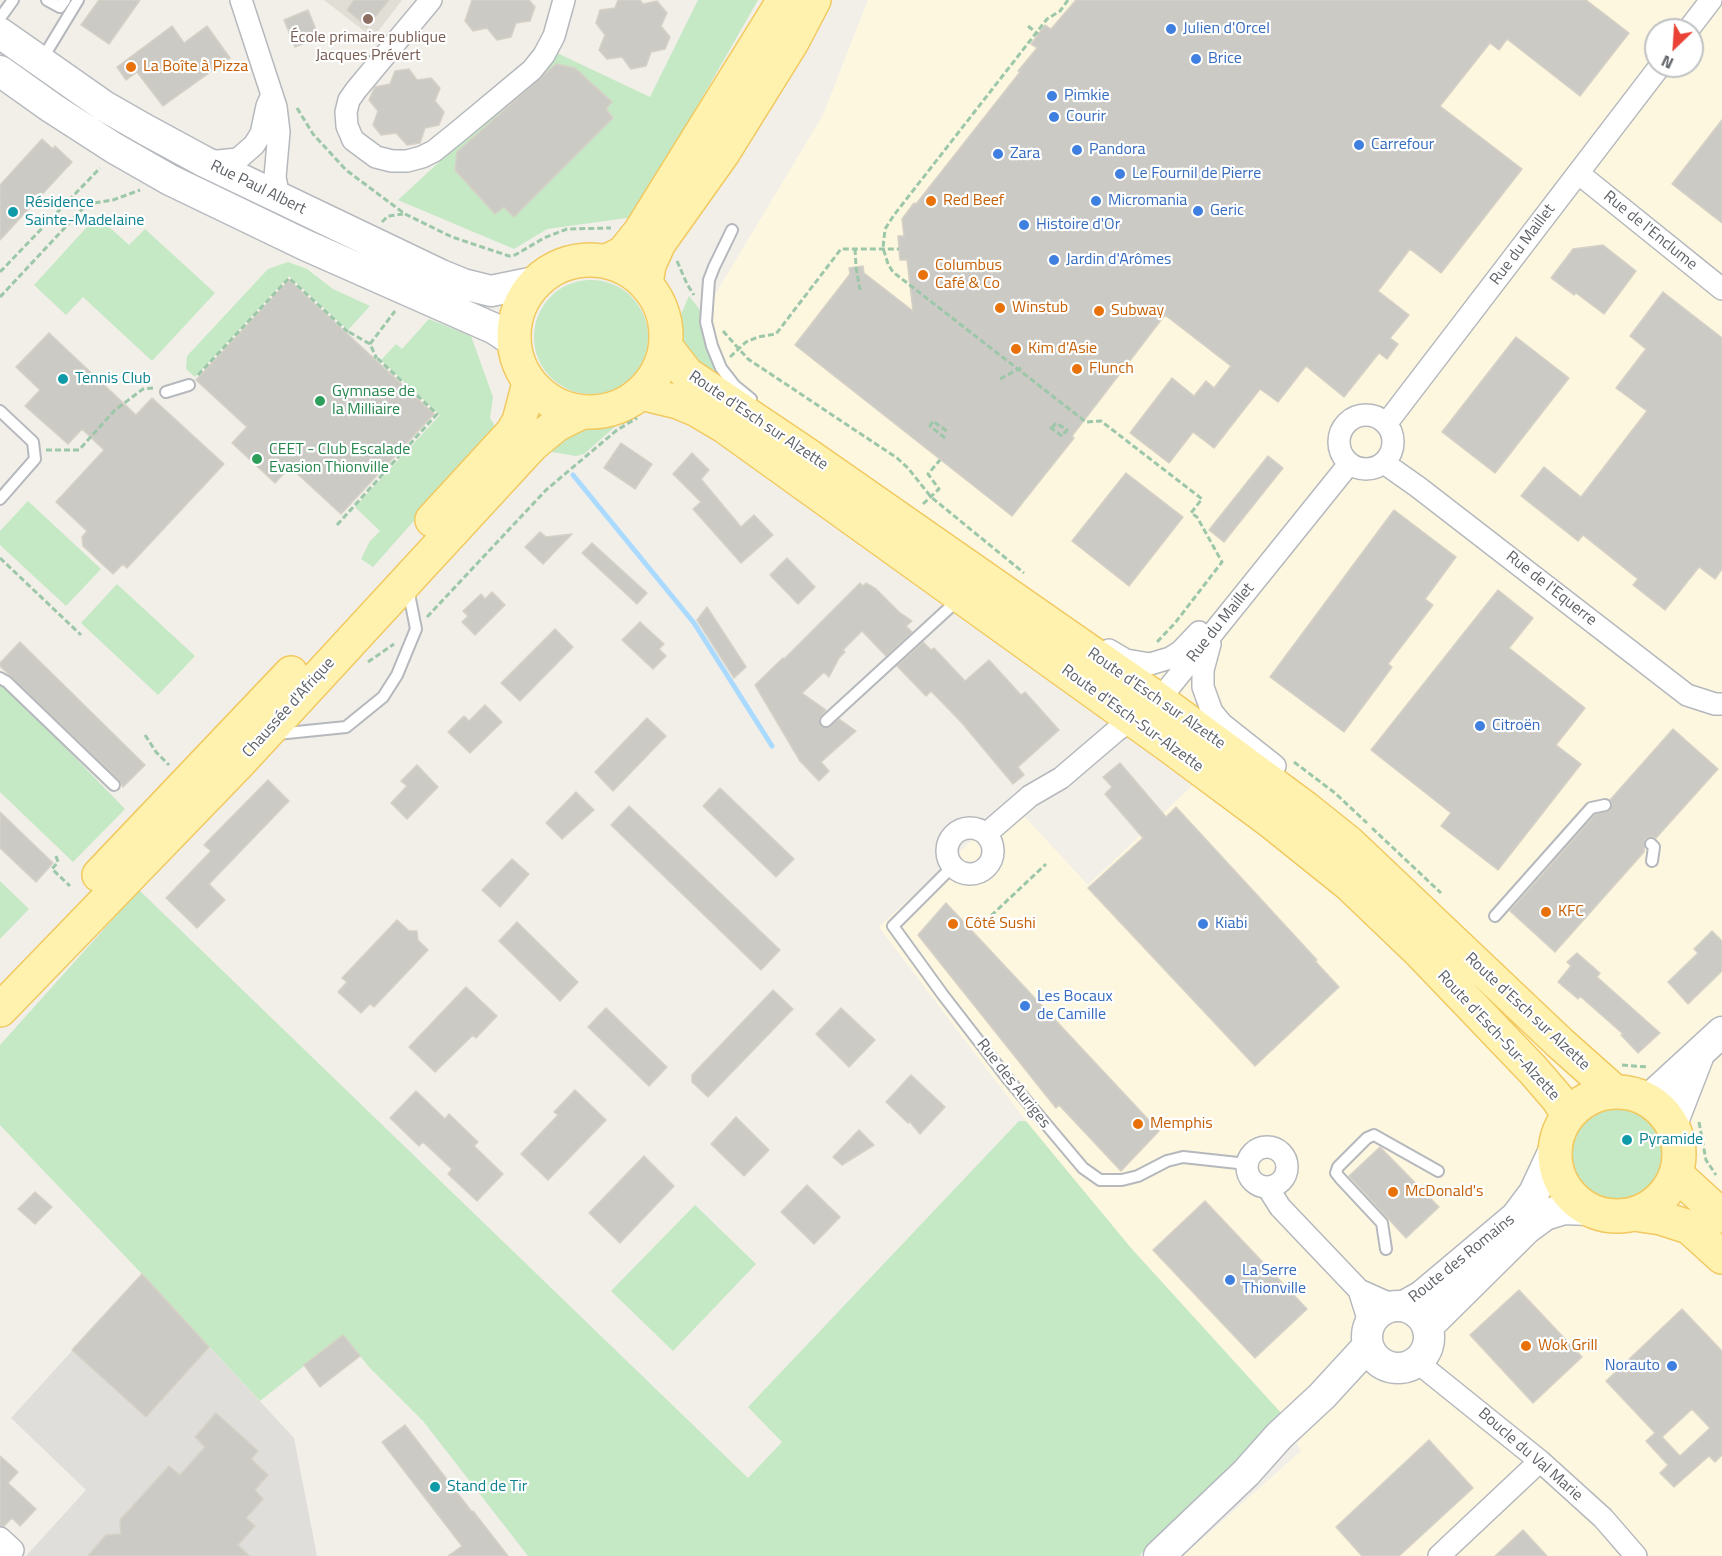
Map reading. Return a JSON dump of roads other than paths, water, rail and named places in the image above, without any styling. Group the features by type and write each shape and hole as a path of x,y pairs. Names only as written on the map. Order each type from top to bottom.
{"main road":[{"path":"607,261 623,253 640,232 784,0"},
{"path":"646,284 649,266 659,243 729,143 792,42 814,0"},
{"path":"607,261 635,274 657,299 664,316 666,347 658,372 641,393 628,402 614,409 598,412 567,409 540,394 521,369 513,341 517,313 528,291 551,270 568,262 607,261"},
{"name":"Route d'Esch sur Alzette","path":"666,347 687,374 797,441 907,525 1159,700 1304,807 1349,843 1594,1075 1615,1092"},
{"name":"Chaussée d'Afrique","path":"0,979 246,722 512,433 519,421 529,382"},
{"name":"Route d'Esch-Sur-Alzette","path":"641,393 678,402 697,410 733,432 1269,820 1350,885 1420,952 1533,1070 1558,1099 1568,1115"},
{"name":"Chaussée d'Afrique","path":"0,1010 265,735 532,445 556,425 582,412"},
{"path":"1634,1214 1652,1206 1667,1192 1676,1174 1679,1149 1672,1124 1662,1110 1648,1100 1632,1094 1615,1092 1598,1095 1581,1103 1568,1115 1559,1131 1555,1149 1557,1173 1570,1195 1589,1210 1611,1216 1634,1214 1661,1218 1689,1227 1722,1257"},
{"path":"1676,1174 1722,1216"}],"street":[{"path":"242,0 276,107 278,118 275,177 279,198"},
{"path":"431,0 349,100 346,112 347,126 353,140 376,157 392,161 407,161 457,142 532,70 544,55 554,36 564,0"},
{"path":"1697,18 1711,0"},
{"name":"Rue Paul Albert","path":"0,33 104,106 205,162 463,284 491,291 536,282"},
{"name":"Rue Paul Albert","path":"0,71 114,148 170,180 305,245 495,329 513,341"},
{"name":"Rue du Maillet","path":"1386,424 1651,78"},
{"path":"205,162 238,159 255,145 261,134 267,106 272,96"},
{"name":"Rue de l'Enclume","path":"1578,173 1722,289"},
{"path":"1365,415 1373,416 1386,424 1393,439 1390,456 1384,463 1367,470 1358,469 1344,459 1338,444 1345,424 1358,416 1365,415"},
{"name":"Rue de l'Equerre","path":"1384,463 1428,494 1687,694 1715,704 1722,704"},
{"name":"Rue du Maillet","path":"1132,719 1159,700 1350,464"},
{"path":"1000,589 1073,625 1126,660 1150,664 1170,658 1181,651 1215,613 1249,588"},
{"path":"1214,631 1203,670 1203,687 1212,712 1222,724 1329,806 1349,843"},
{"path":"987,834 1030,796 1061,778 1132,719"},
{"path":"973,828 987,834 993,845 993,853 987,866 981,871 966,873 953,866 947,852 949,844 958,832 973,828"},
{"path":"1648,1100 1722,1032"},
{"path":"1672,1124 1699,1054"},
{"path":"1264,1147 1277,1149 1282,1153 1288,1165 1285,1178 1274,1187 1268,1188 1250,1178 1247,1164 1253,1153 1264,1147"},
{"name":"Route des Romains","path":"1159,1556 1322,1396 1369,1335 1376,1315 1384,1309 1400,1306 1422,1296 1516,1217 1534,1193 1555,1149"},
{"path":"1268,1188 1280,1207 1359,1290 1400,1306"},
{"name":"Route des Romains","path":"1428,1326 1526,1229 1545,1215 1564,1209 1589,1210"},
{"path":"1359,1290 1374,1356 1382,1363 1404,1364"},
{"name":"Route des Romains","path":"1246,1473 1291,1441 1339,1398 1370,1376 1424,1354 1428,1345 1428,1326 1414,1310 1400,1306"},
{"name":"Boucle du Val Marie","path":"1404,1364 1540,1461 1603,1518 1636,1556"},
{"path":"1439,1556 1540,1461"},
{"path":"0,1538 13,1550 8,1556"}],"lane":[{"path":"0,18 12,0"},
{"path":"48,0 60,7 65,0"},
{"path":"41,62 78,0"},
{"path":"732,230 710,280 706,322 721,368 735,386 760,405"},
{"path":"165,389 189,385"},
{"path":"0,411 33,442 35,450 35,459 0,500"},
{"path":"265,735 346,727 383,697 397,675 416,629 406,581"},
{"path":"826,721 962,597"},
{"path":"0,678 7,682 114,784"},
{"path":"1495,916 1592,808 1605,805"},
{"path":"1651,844 1654,847 1652,861"},
{"name":"Rue des Auriges","path":"953,866 893,926 943,995 1054,1136 1083,1168 1101,1180 1122,1180 1138,1176 1167,1161 1184,1156 1247,1164"},
{"path":"1386,1249 1382,1223 1336,1173 1338,1167 1367,1138 1374,1135 1438,1171"}],"waterway":[{"path":"573,475 694,623 772,746"}],"place":[{"name":"École primaire publique Jacques Prévert","path":"368,19"},
{"name":"Julien d'Orcel","path":"1171,29"},
{"name":"Brice","path":"1196,59"},
{"name":"La Boîte à Pizza","path":"131,67"},
{"name":"Pimkie","path":"1052,96"},
{"name":"Courir","path":"1054,117"},
{"name":"Carrefour","path":"1359,145"},
{"name":"Pandora","path":"1077,150"},
{"name":"Zara","path":"998,154"},
{"name":"Le Fournil de Pierre","path":"1120,174"},
{"name":"Red Beef","path":"931,201"},
{"name":"Micromania","path":"1096,201"},
{"name":"Geric","path":"1198,211"},
{"name":"Résidence Sainte-Madelaine","path":"13,212"},
{"name":"Histoire d'Or","path":"1024,225"},
{"name":"Jardin d'Arômes","path":"1054,260"},
{"name":"Columbus Café & Co","path":"923,275"},
{"name":"Winstub","path":"1000,308"},
{"name":"Subway","path":"1099,311"},
{"name":"Kim d'Asie","path":"1016,349"},
{"name":"Flunch","path":"1077,369"},
{"name":"Tennis Club","path":"63,379"},
{"name":"Gymnase de la Milliaire","path":"320,401"},
{"name":"CEET - Club Escalade Evasion Thionville","path":"257,459"},
{"name":"Citroën","path":"1480,726"},
{"name":"KFC","path":"1546,912"},
{"name":"Côté Sushi","path":"953,924"},
{"name":"Kiabi","path":"1203,924"},
{"name":"Les Bocaux de Camille","path":"1025,1006"},
{"name":"Memphis","path":"1138,1124"},
{"name":"Pyramide","path":"1627,1140"},
{"name":"McDonald's","path":"1393,1192"},
{"name":"La Serre Thionville","path":"1230,1280"},
{"name":"Wok Grill","path":"1526,1346"},
{"name":"Norauto","path":"1672,1366"},
{"name":"Stand de Tir","path":"435,1487"}]}
